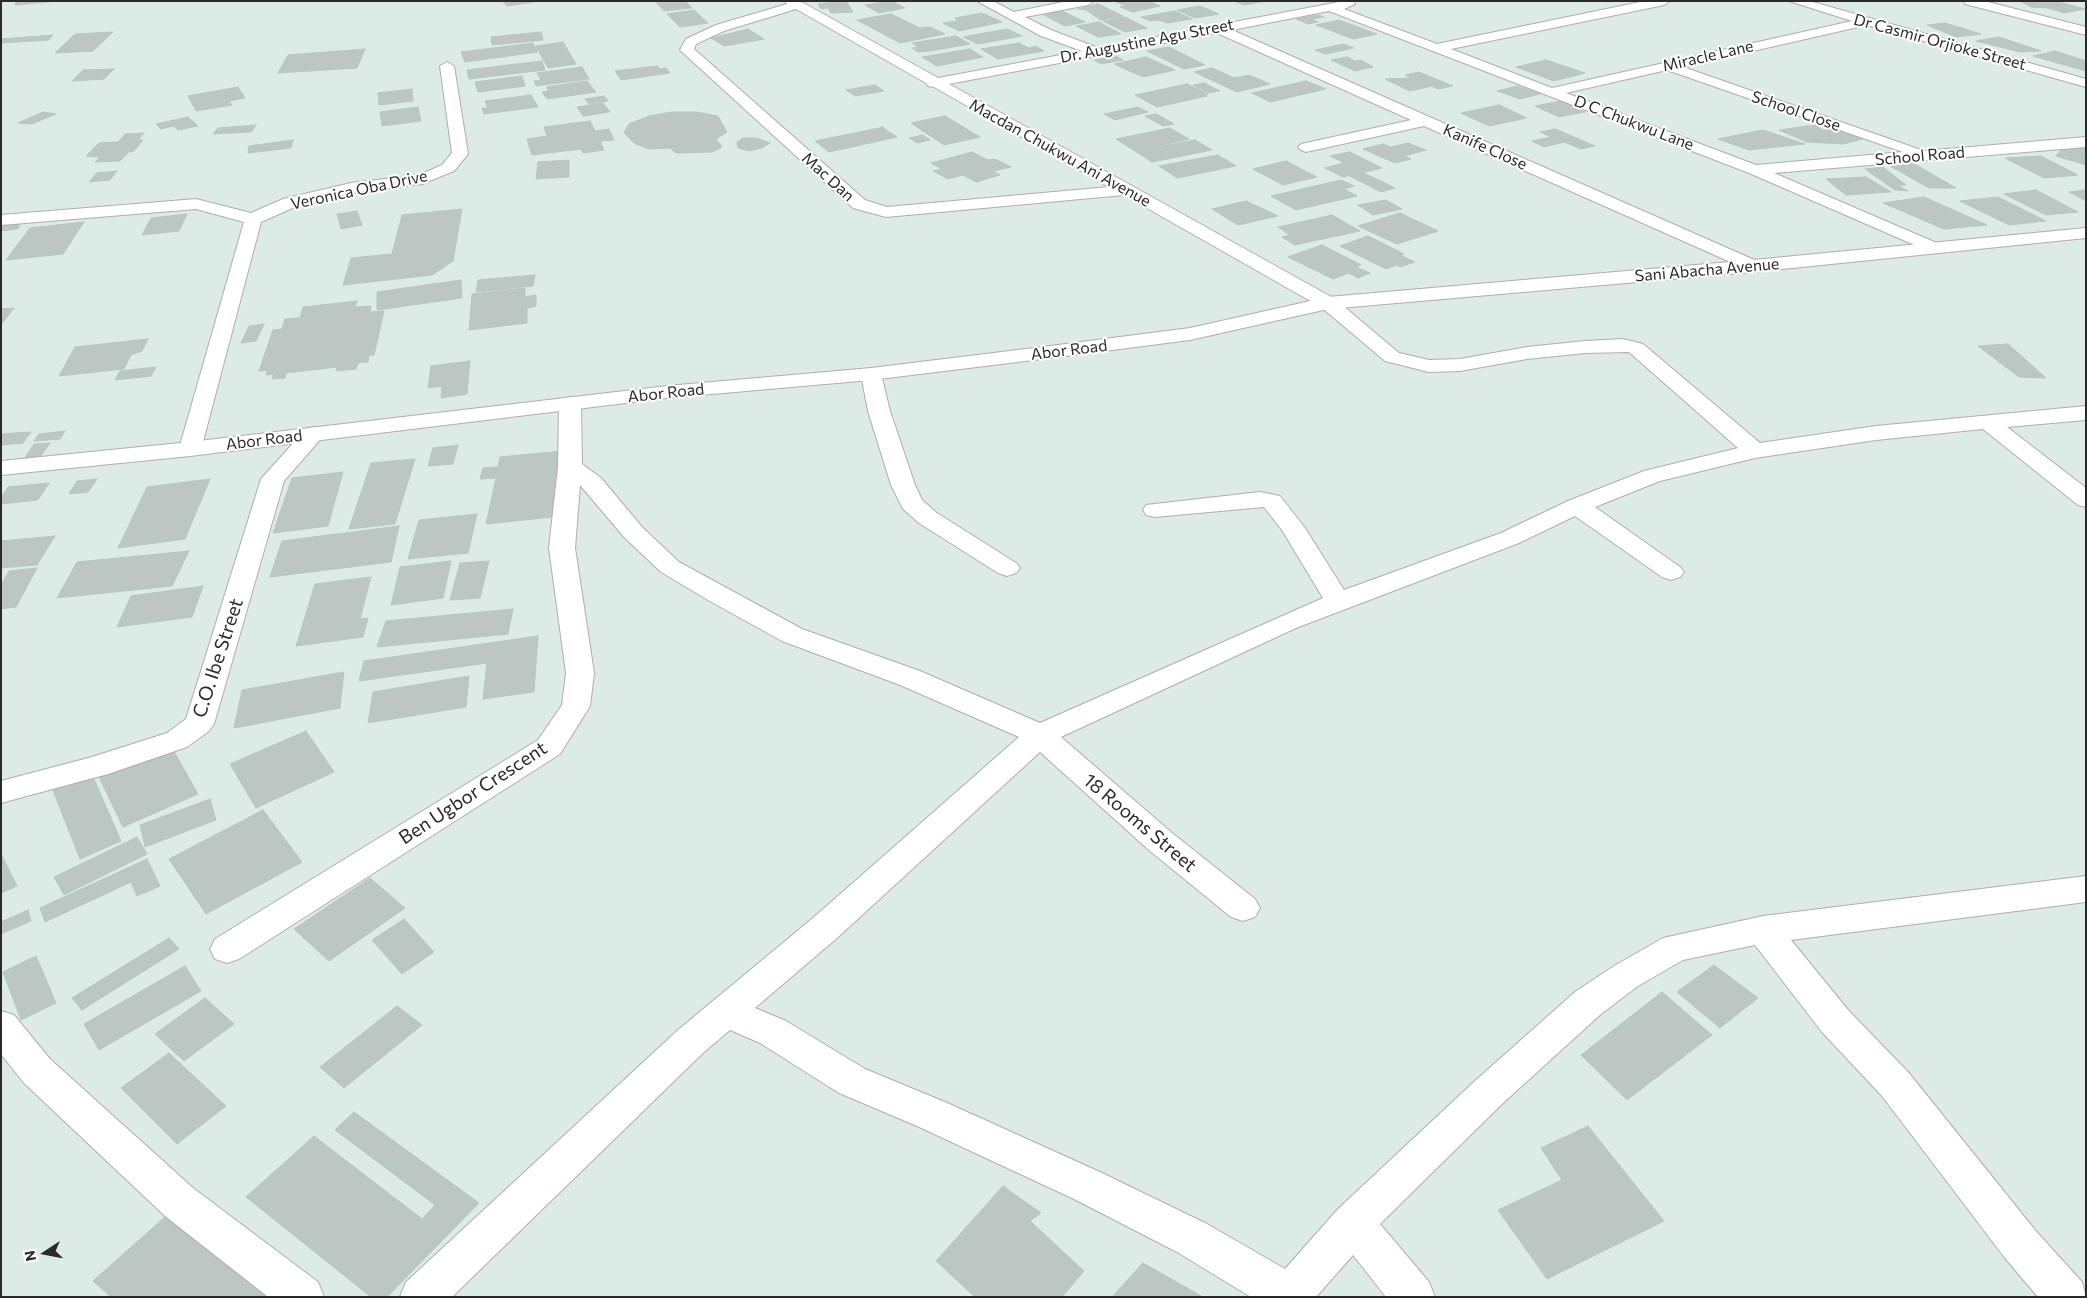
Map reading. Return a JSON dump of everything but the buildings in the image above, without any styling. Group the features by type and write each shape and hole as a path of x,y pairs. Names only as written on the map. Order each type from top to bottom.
{"street":[{"path":"983,1 1046,33 1095,51"},
{"path":"1012,16 1088,1"},
{"name":"Dr. Augustine Agu Street","path":"933,83 1361,1"},
{"path":"1437,48 1664,1"},
{"name":"Dr Casmir Orjioke Street","path":"1795,1 2086,83"},
{"path":"1969,1 2086,31"},
{"name":"Macdan Chukwu Ani Avenue","path":"794,3 933,83 1328,303 1392,357 1429,366 1460,364 1527,353 1585,347 1623,345 1636,348 1755,451"},
{"name":"Mac Dan","path":"794,3 720,28 691,42 687,50 859,204 886,212 1128,190"},
{"name":"D C Chukwu Lane","path":"1331,8 1755,170 1933,248"},
{"name":"Miracle Lane","path":"1552,92 1665,65 1864,22"},
{"name":"Kanife Close","path":"1217,28 1754,266"},
{"name":"School Close","path":"1665,65 1927,156"},
{"name":"Veronica Oba Drive","path":"253,219 289,203 351,188 422,179 448,168 460,154 447,66"},
{"path":"1306,147 1425,121"},
{"name":"School Road","path":"1755,170 2086,142"},
{"path":"1,220 196,204 253,219 190,449"},
{"name":"Sani Abacha Avenue","path":"1328,303 1754,266 2086,233"},
{"name":"Abor Road","path":"1,468 190,449 570,404 872,374 1190,334 1328,303"},
{"path":"872,374 880,411 903,485 912,504 928,518 1007,568"},
{"name":"Ben Ugbor Crescent","path":"228,949 549,747 576,706 580,673 562,548 570,466 570,404"},
{"path":"421,1297 691,1041 825,928 1040,734 1338,601 1510,538 1577,506 1652,476 1755,451 1876,433 2086,413"},
{"path":"1987,422 2086,500"},
{"name":"C.O. Ibe Street","path":"1,792 98,766 177,740 199,724 273,479 314,434"},
{"name":"18 Rooms Street","path":"570,466 593,483 633,532 670,567 716,594 792,635 910,678 1040,734 1161,842 1243,908"},
{"path":"1155,510 1260,499 1272,500 1293,528 1338,601"},
{"path":"1577,506 1671,572"},
{"path":"726,1012 773,1032 852,1081 931,1114 1088,1186 1192,1238 1288,1296 1353,1223 1489,1092 1588,1003 1626,976 1675,948 1763,930 2086,889"},
{"path":"1763,930 1835,1021 1895,1084 2020,1244 2067,1297"},
{"path":"1,1026 37,1071 179,1202 303,1297"},
{"path":"1353,1223 1414,1297"}]}
